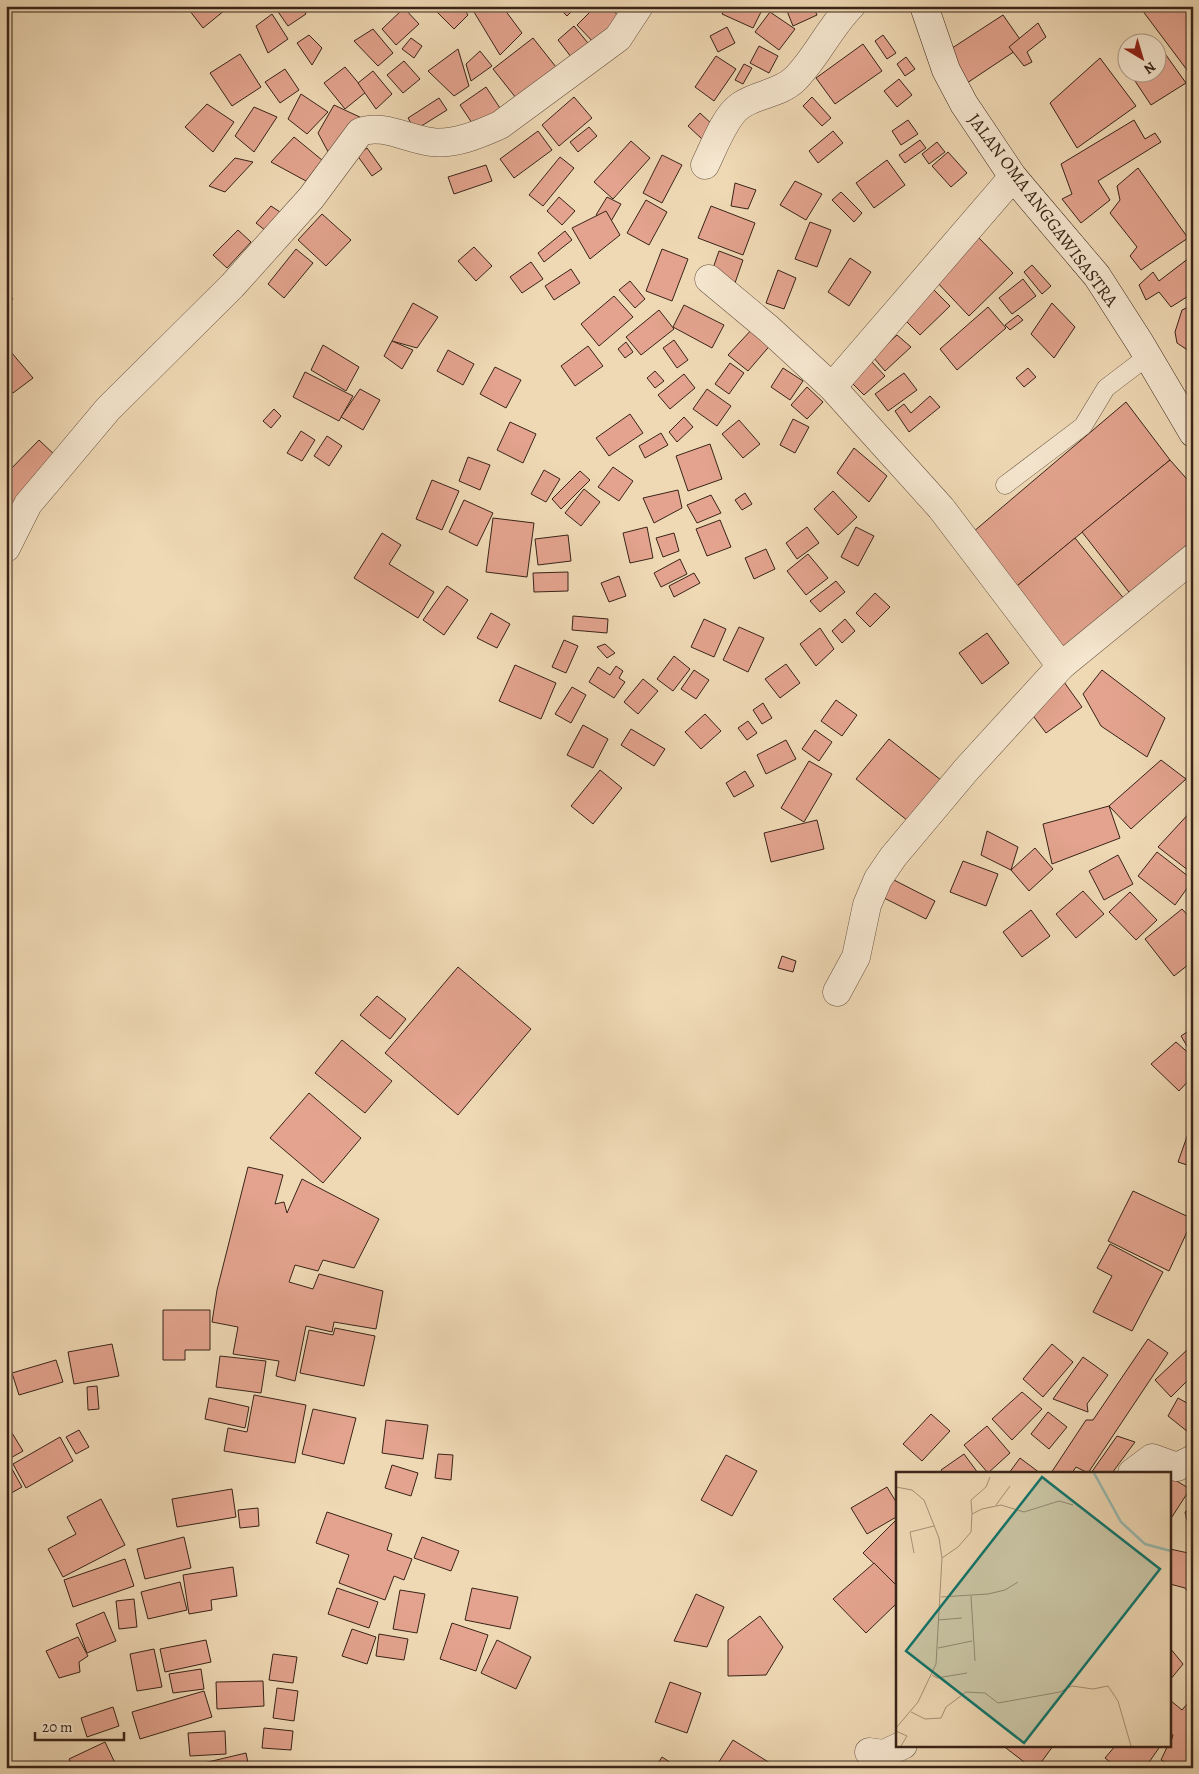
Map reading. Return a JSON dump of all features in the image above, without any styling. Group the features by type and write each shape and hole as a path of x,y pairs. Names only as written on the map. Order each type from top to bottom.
{"street":[{"path":"6,548 28,504 108,409 232,286 311,198 360,132 368,129 441,143 495,127 509,120 608,46 623,31 639,6"},
{"path":"705,165 732,113 741,105 792,82 804,70 838,19 851,6"},
{"name":"JALAN OMA ANGGAWISASTRA","path":"924,6 946,70 959,96 1013,177 1097,276 1148,356 1193,433"},
{"path":"832,387 1013,177"},
{"path":"709,279 769,329 832,387 941,508 1062,666"},
{"path":"837,992 856,957 868,905 878,879 893,857 966,770 1062,666 1193,558"},
{"path":"1133,1472 1152,1458 1177,1467 1193,1459"},
{"path":"869,1752 884,1754 901,1746"}],"lane":[{"path":"1005,485 1082,426 1092,414 1106,388 1148,356"}],"building":[{"path":"186,6 230,6 203,28"},
{"path":"274,6 301,6 306,14 288,26"},
{"path":"462,6 468,15 454,29 432,7"},
{"path":"480,6 502,6 522,33 500,55 474,12"},
{"path":"557,6 577,6 567,16"},
{"path":"596,6 609,6 622,20 596,45 577,25"},
{"path":"726,6 764,6 753,28 722,14"},
{"path":"785,6 813,6 817,15 793,26"},
{"path":"1139,6 1193,6 1193,78 1166,42 1166,32 1158,32"},
{"path":"404,8 419,24 396,45 382,29"},
{"path":"770,12 795,29 779,50 755,32"},
{"path":"272,14 288,39 268,53 256,26"},
{"path":"1003,15 1024,45 967,83 946,52"},
{"path":"1038,23 1046,37 1027,52 1032,62 1024,66 1009,47"},
{"path":"574,26 592,48 575,62 558,40"},
{"path":"727,27 735,43 718,52 710,36"},
{"path":"373,29 393,53 378,66 354,41"},
{"path":"309,35 322,48 312,65 297,43"},
{"path":"883,35 896,53 887,59 875,41"},
{"path":"411,38 422,46 414,58 402,49"},
{"path":"533,38 556,67 516,98 493,69"},
{"path":"863,44 882,71 835,104 816,78"},
{"path":"759,46 778,56 769,73 750,63"},
{"path":"458,49 469,86 454,96 428,71"},
{"path":"480,51 492,66 471,81 466,64"},
{"path":"240,54 261,87 232,106 210,73"},
{"path":"1166,55 1186,83 1151,105 1136,82 1166,82"},
{"path":"716,56 736,69 714,101 695,87"},
{"path":"906,57 915,69 905,76 897,64"},
{"path":"1100,58 1116,82 1118,82 1136,106 1077,148 1050,103"},
{"path":"404,61 420,79 403,93 387,75"},
{"path":"744,64 752,68 743,84 735,80"},
{"path":"345,67 366,92 345,109 324,83"},
{"path":"285,69 299,90 280,103 265,82"},
{"path":"373,71 392,94 376,109 358,83"},
{"path":"899,79 912,95 897,107 884,91"},
{"path":"486,87 502,111 476,129 460,105"},
{"path":"301,94 328,112 307,134 288,119"},
{"path":"574,97 592,118 559,146 542,125"},
{"path":"812,97 831,118 822,126 803,106"},
{"path":"439,98 447,110 415,130 408,118"},
{"path":"207,104 234,122 213,152 185,127"},
{"path":"334,105 364,119 334,163 318,133"},
{"path":"254,107 277,117 254,152 235,136"},
{"path":"700,113 714,126 702,139 688,126"},
{"path":"908,120 918,134 901,145 892,131"},
{"path":"1134,120 1145,139 1155,133 1161,142 1098,181 1110,200 1081,223 1062,199 1072,194 1061,164"},
{"path":"589,127 597,136 578,152 570,142"},
{"path":"538,131 552,150 514,178 500,159"},
{"path":"833,131 843,143 818,163 809,151"},
{"path":"294,137 322,160 306,181 271,162"},
{"path":"920,140 926,148 905,163 899,155"},
{"path":"631,141 650,158 613,199 594,182"},
{"path":"937,142 945,152 929,164 922,154"},
{"path":"367,148 382,169 372,176 357,155"},
{"path":"948,152 967,173 951,187 932,166"},
{"path":"662,155 682,165 662,203 643,193"},
{"path":"560,157 574,168 543,206 529,195"},
{"path":"235,158 253,162 225,192 209,186"},
{"path":"887,160 905,185 874,208 856,183"},
{"path":"486,165 492,181 454,194 448,177"},
{"path":"1138,168 1188,238 1141,270 1130,256 1137,247 1110,213 1120,200 1117,186"},
{"path":"795,181 822,194 806,220 780,205"},
{"path":"735,183 756,190 748,209 731,206"},
{"path":"841,192 862,213 854,222 832,200"},
{"path":"559,197 575,211 562,225 547,211"},
{"path":"607,197 621,204 610,223 596,215"},
{"path":"646,200 667,212 649,245 627,233"},
{"path":"271,206 283,214 271,235 256,223"},
{"path":"711,206 755,223 743,255 698,238"},
{"path":"606,211 620,235 590,259 572,228"},
{"path":"322,214 351,240 326,266 298,240"},
{"path":"810,222 831,230 817,267 795,259"},
{"path":"238,230 251,242 227,268 213,255"},
{"path":"565,231 572,240 544,262 538,253"},
{"path":"978,237 1013,273 969,316 934,279"},
{"path":"474,247 492,266 476,281 458,261"},
{"path":"296,249 313,263 284,298 268,284"},
{"path":"662,249 688,259 672,301 646,291"},
{"path":"719,251 743,260 735,283 711,274"},
{"path":"850,258 871,272 849,306 828,292"},
{"path":"1189,258 1193,263 1193,293 1171,307 1159,292 1146,300 1139,285 1153,272 1159,281"},
{"path":"531,262 543,279 522,293 510,277"},
{"path":"1032,265 1051,286 1042,294 1024,272"},
{"path":"571,269 580,283 554,300 545,286"},
{"path":"778,270 796,278 784,309 766,303"},
{"path":"1023,279 1036,296 1012,314 999,298"},
{"path":"630,281 645,299 635,308 619,290"},
{"path":"934,290 950,306 920,335 904,319"},
{"path":"6,291 13,299 6,304"},
{"path":"614,296 633,317 599,346 581,324"},
{"path":"413,303 438,317 417,348 392,341"},
{"path":"1052,303 1075,327 1054,358 1031,334"},
{"path":"684,305 724,325 712,348 673,327"},
{"path":"1193,305 1193,347 1189,351 1177,343 1175,332 1182,310"},
{"path":"988,307 1006,328 957,370 940,349"},
{"path":"659,310 674,329 641,355 626,337"},
{"path":"1018,315 1023,320 1010,330 1005,325"},
{"path":"754,327 773,342 748,371 728,355"},
{"path":"897,335 911,347 885,371 873,357"},
{"path":"674,340 688,360 677,368 663,348"},
{"path":"392,341 413,350 402,369 384,356"},
{"path":"626,342 633,352 625,358 618,349"},
{"path":"323,345 359,367 346,391 311,370"},
{"path":"588,346 603,366 575,386 561,366"},
{"path":"448,350 474,364 463,385 437,371"},
{"path":"11,352 33,378 13,393 6,385 6,356"},
{"path":"870,360 885,376 864,395 849,380"},
{"path":"730,363 744,373 729,394 715,384"},
{"path":"495,367 521,380 506,408 480,394"},
{"path":"783,368 803,381 790,400 771,387"},
{"path":"1028,368 1036,377 1024,387 1016,378"},
{"path":"655,371 664,381 655,388 647,378"},
{"path":"305,372 353,396 339,421 293,397"},
{"path":"904,373 917,390 888,411 875,394"},
{"path":"684,374 695,388 670,409 658,395"},
{"path":"807,387 823,402 807,419 791,405"},
{"path":"360,389 380,400 363,430 341,417"},
{"path":"707,389 731,406 717,426 693,409"},
{"path":"930,396 940,407 909,432 895,411 904,404 911,413"},
{"path":"1126,402 1170,460 1012,590 973,532"},
{"path":"274,409 281,416 271,428 263,421"},
{"path":"630,414 643,433 609,456 596,438"},
{"path":"684,417 693,427 677,442 669,432"},
{"path":"793,419 809,427 795,453 780,445"},
{"path":"739,420 760,444 743,458 722,434"},
{"path":"510,422 536,434 523,463 497,450"},
{"path":"301,431 315,440 302,461 287,453"},
{"path":"661,433 668,445 645,458 639,446"},
{"path":"327,436 342,446 329,466 314,456"},
{"path":"39,440 58,458 8,511 6,509 6,474"},
{"path":"710,444 722,479 688,491 676,456"},
{"path":"854,448 887,476 869,502 837,473"},
{"path":"468,457 490,465 480,490 459,481"},
{"path":"1170,460 1193,486 1193,542 1132,596 1082,532"},
{"path":"613,467 633,481 619,501 598,487"},
{"path":"544,470 560,479 546,502 531,494"},
{"path":"580,471 590,480 561,509 552,499"},
{"path":"432,480 459,491 442,530 416,519"},
{"path":"584,489 600,502 581,526 565,513"},
{"path":"678,490 682,508 654,523 643,498"},
{"path":"833,491 857,517 838,535 814,509"},
{"path":"745,493 752,504 742,510 735,500"},
{"path":"711,495 721,513 697,523 687,505"},
{"path":"464,500 493,513 477,546 449,532"},
{"path":"493,518 534,523 527,577 486,572"},
{"path":"720,520 731,547 707,556 696,529"},
{"path":"647,527 653,558 630,563 623,533"},
{"path":"807,527 819,543 797,559 786,543"},
{"path":"856,527 874,536 858,566 841,557"},
{"path":"382,533 401,545 389,564 434,592 418,618 354,578"},
{"path":"674,533 679,551 663,557 656,538"},
{"path":"568,535 571,561 538,565 535,539"},
{"path":"1075,538 1125,600 1064,653 1012,590"},
{"path":"766,549 775,569 754,579 745,558"},
{"path":"808,554 828,578 806,595 787,571"},
{"path":"680,559 687,574 661,587 654,573"},
{"path":"568,572 568,591 534,592 533,573"},
{"path":"694,573 700,583 674,597 669,586"},
{"path":"619,576 626,596 609,602 601,583"},
{"path":"836,581 845,592 820,612 810,601"},
{"path":"447,586 468,600 444,635 423,620"},
{"path":"875,593 890,607 870,627 856,613"},
{"path":"491,613 510,624 497,648 477,638"},
{"path":"573,616 608,619 607,633 572,630"},
{"path":"704,619 726,629 714,657 691,647"},
{"path":"845,619 855,631 842,643 832,631"},
{"path":"739,627 764,638 748,672 723,660"},
{"path":"820,628 834,649 816,666 800,644"},
{"path":"987,633 1009,663 982,684 959,653"},
{"path":"564,640 578,646 566,673 552,667"},
{"path":"605,644 615,653 607,658 597,647"},
{"path":"674,656 690,669 673,691 657,679"},
{"path":"786,664 800,683 780,698 765,679"},
{"path":"515,665 556,683 541,719 499,701"},
{"path":"616,666 623,671 619,678 625,682 614,698 589,682 598,667 610,675"},
{"path":"694,670 709,680 696,699 681,689"},
{"path":"1102,670 1165,718 1147,757 1101,726 1083,694"},
{"path":"643,679 658,691 638,714 624,702"},
{"path":"1064,682 1082,707 1046,733 1028,709"},
{"path":"572,687 586,695 571,723 555,714"},
{"path":"836,700 857,715 842,736 821,721"},
{"path":"763,703 772,718 762,724 753,710"},
{"path":"705,714 721,731 701,749 685,732"},
{"path":"748,721 757,733 747,740 738,728"},
{"path":"583,725 608,739 593,768 567,755"},
{"path":"631,729 665,749 654,766 621,745"},
{"path":"815,730 832,742 819,761 802,749"},
{"path":"889,739 946,784 913,825 856,779"},
{"path":"786,740 796,759 766,774 757,755"},
{"path":"1161,760 1186,779 1131,829 1109,806"},
{"path":"809,761 832,774 804,822 781,808"},
{"path":"600,770 622,788 593,824 571,806"},
{"path":"745,771 754,786 734,797 726,783"},
{"path":"1109,806 1120,838 1052,864 1043,824"},
{"path":"1193,809 1193,874 1158,847"},
{"path":"817,820 824,849 771,862 764,833"},
{"path":"987,831 1018,847 1011,870 981,855"},
{"path":"1035,848 1053,869 1029,891 1011,870"},
{"path":"1157,852 1193,880 1175,905 1138,876"},
{"path":"1118,855 1133,884 1104,900 1089,871"},
{"path":"963,861 998,874 986,906 950,892"},
{"path":"892,879 935,901 926,919 882,897"},
{"path":"1083,891 1104,914 1076,938 1056,914"},
{"path":"1130,892 1157,920 1136,940 1109,912"},
{"path":"1182,909 1193,921 1193,961 1174,976 1145,939"},
{"path":"1031,910 1050,936 1022,957 1003,932"},
{"path":"782,956 796,961 793,972 778,968"},
{"path":"458,967 531,1029 458,1115 385,1053"},
{"path":"377,996 406,1019 390,1039 360,1015"},
{"path":"1193,1028 1193,1056 1181,1036"},
{"path":"342,1040 392,1081 365,1113 315,1073"},
{"path":"1176,1042 1193,1057 1193,1076 1179,1091 1151,1064"},
{"path":"309,1093 361,1138 323,1183 270,1138"},
{"path":"1190,1128 1193,1129 1193,1167 1178,1162"},
{"path":"248,1167 283,1175 275,1204 284,1202 287,1213 302,1179 379,1219 354,1268 323,1260 318,1271 295,1265 289,1282 313,1289 319,1274 383,1291 376,1329 334,1322 332,1332 306,1326 295,1381 276,1376 279,1361 233,1354 238,1327 212,1322 217,1290"},
{"path":"1133,1191 1193,1219 1169,1271 1108,1241"},
{"path":"1110,1244 1163,1272 1132,1331 1093,1312 1112,1276 1097,1268"},
{"path":"163,1310 210,1310 210,1350 185,1350 185,1360 163,1360"},
{"path":"335,1328 375,1336 364,1386 300,1373 309,1330 333,1335"},
{"path":"1148,1339 1168,1353 1089,1472 1076,1467 1073,1472 1052,1472 1086,1420 1093,1420"},
{"path":"112,1344 119,1376 74,1384 68,1352"},
{"path":"1052,1344 1073,1362 1043,1397 1023,1379"},
{"path":"1188,1349 1193,1354 1193,1375 1171,1397 1155,1380"},
{"path":"220,1356 266,1361 261,1393 216,1387"},
{"path":"1083,1357 1108,1375 1087,1404 1088,1412 1053,1399"},
{"path":"56,1360 63,1382 19,1395 12,1373"},
{"path":"97,1386 99,1409 88,1410 87,1387"},
{"path":"1022,1392 1042,1409 1012,1440 992,1419"},
{"path":"1193,1393 1193,1436 1168,1416 1178,1398 1187,1403"},
{"path":"254,1395 306,1405 295,1463 224,1451 228,1428 247,1432"},
{"path":"209,1398 249,1407 245,1428 205,1419"},
{"path":"313,1409 356,1418 344,1464 302,1454"},
{"path":"1048,1412 1067,1427 1049,1449 1031,1434"},
{"path":"931,1414 950,1431 922,1461 903,1444"},
{"path":"386,1420 428,1425 423,1459 382,1453"},
{"path":"987,1426 1010,1453 987,1472 964,1445"},
{"path":"9,1428 23,1451 7,1460 22,1487 6,1496 6,1429"},
{"path":"79,1430 89,1447 76,1454 66,1437"},
{"path":"1117,1436 1135,1442 1113,1472 1092,1472"},
{"path":"60,1437 73,1461 26,1488 13,1464"},
{"path":"438,1454 453,1455 451,1480 435,1478"},
{"path":"964,1454 977,1472 942,1472 941,1470"},
{"path":"726,1455 757,1471 732,1516 701,1500"},
{"path":"1020,1458 1039,1472 1010,1472"},
{"path":"392,1465 418,1473 411,1496 385,1488"},
{"path":"1172,1478 1190,1489 1172,1517"},
{"path":"887,1487 896,1502 896,1517 867,1534 851,1508"},
{"path":"232,1489 236,1517 177,1527 172,1499"},
{"path":"101,1499 125,1545 63,1577 48,1549 76,1534 67,1517"},
{"path":"1193,1505 1193,1545 1185,1512"},
{"path":"258,1508 259,1526 240,1528 238,1510"},
{"path":"327,1512 392,1534 387,1550 412,1559 404,1580 394,1576 385,1600 339,1583 349,1555 316,1543"},
{"path":"896,1520 896,1585 863,1553"},
{"path":"184,1537 191,1568 145,1579 137,1549"},
{"path":"422,1537 459,1551 451,1571 414,1558"},
{"path":"1172,1549 1193,1554 1193,1598 1185,1588 1172,1585"},
{"path":"125,1559 134,1586 73,1607 64,1580"},
{"path":"874,1563 896,1585 896,1604 866,1633 833,1599"},
{"path":"233,1567 237,1596 211,1600 212,1610 189,1614 183,1575"},
{"path":"180,1582 187,1610 148,1619 141,1592"},
{"path":"337,1588 378,1602 369,1628 328,1614"},
{"path":"472,1588 518,1597 510,1629 465,1620"},
{"path":"400,1590 425,1594 417,1633 393,1629"},
{"path":"696,1594 724,1607 707,1647 674,1641"},
{"path":"134,1599 137,1627 119,1629 116,1601"},
{"path":"104,1612 116,1641 87,1653 76,1624"},
{"path":"760,1616 783,1647 766,1675 728,1676 728,1640"},
{"path":"452,1623 488,1635 476,1671 440,1659"},
{"path":"352,1629 376,1637 367,1664 342,1656"},
{"path":"379,1634 408,1639 404,1660 376,1656"},
{"path":"78,1637 88,1656 79,1662 80,1672 59,1678 46,1651"},
{"path":"206,1640 211,1662 165,1672 160,1649"},
{"path":"497,1640 531,1657 516,1689 481,1673"},
{"path":"154,1649 162,1687 137,1691 130,1654"},
{"path":"1172,1650 1183,1664 1172,1678"},
{"path":"273,1654 297,1657 293,1683 269,1680"},
{"path":"201,1669 204,1689 173,1693 169,1674"},
{"path":"263,1681 264,1706 217,1709 216,1682"},
{"path":"670,1682 701,1693 687,1733 655,1722"},
{"path":"277,1688 298,1691 294,1721 273,1718"},
{"path":"204,1691 212,1717 140,1739 132,1712"},
{"path":"1193,1697 1193,1757 1183,1768 1176,1768 1161,1760 1168,1746 1172,1746 1172,1702 1182,1710"},
{"path":"113,1707 119,1726 87,1737 81,1718"},
{"path":"264,1728 293,1731 291,1750 262,1748"},
{"path":"225,1731 226,1754 190,1756 188,1733"},
{"path":"733,1740 778,1768 715,1768"},
{"path":"105,1742 116,1765 110,1768 73,1768 69,1759"},
{"path":"1003,1746 1053,1746 1037,1768 1032,1768"},
{"path":"1115,1746 1160,1746 1145,1768 1118,1768 1105,1758"},
{"path":"246,1753 249,1768 191,1768 191,1766"},
{"path":"662,1757 679,1768 655,1768"}]}
